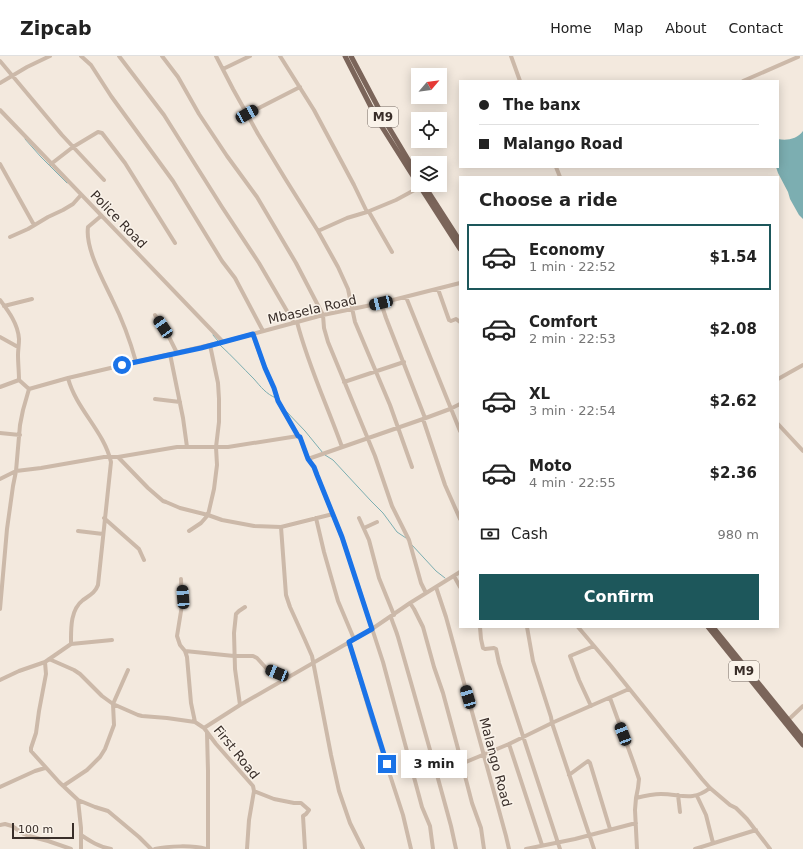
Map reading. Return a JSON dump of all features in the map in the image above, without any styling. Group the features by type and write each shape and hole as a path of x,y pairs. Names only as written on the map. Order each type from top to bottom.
{"main road":[{"name":"M9","path":"345,56 382,127 411,171"},
{"name":"M9","path":"351,56 388,126 411,164"},
{"name":"M9","path":"424,192 459,247"},
{"name":"M9","path":"425,192 459,240"},
{"name":"M9","path":"709,628 787,722 803,738"},
{"name":"M9","path":"714,628 787,722 803,745"}],"street":[{"path":"0,83 12,75 50,56"},
{"path":"81,56 91,65 115,101 170,176 222,261 235,278 263,331"},
{"path":"119,56 167,120 295,322 342,447"},
{"path":"162,56 178,77 199,114 226,156 257,197 299,268 323,315 325,334 378,464 392,506 409,540 421,583 426,593"},
{"path":"216,56 247,114 282,174 318,231 338,267 348,289 355,322 377,371 412,467"},
{"path":"223,69 250,56"},
{"path":"280,56 314,110 368,212 392,252"},
{"path":"511,56 520,80"},
{"path":"745,80 798,57"},
{"path":"0,61 73,147 104,180"},
{"path":"247,114 300,87"},
{"name":"Police Road","path":"0,110 224,342"},
{"path":"51,164 73,147 98,132 102,132 128,168 175,243"},
{"path":"0,164 34,225"},
{"path":"318,231 347,218 368,212 396,200 411,191"},
{"path":"10,237 63,210 73,204 81,195"},
{"path":"101,216 88,227 90,248 96,265 131,343 136,362"},
{"name":"Mbasela Road","path":"29,389 68,378 224,342 323,315 352,310 406,297 459,282"},
{"path":"438,289 449,320 451,321 456,319 459,321"},
{"path":"406,297 459,429"},
{"path":"4,306 32,299"},
{"path":"0,300 8,310 16,325 19,339 19,380 29,389 20,425 16,471 7,529 0,609"},
{"path":"381,303 424,419 443,480 459,517"},
{"path":"155,315 177,353"},
{"path":"253,334 278,401 301,440 308,459 314,467 342,537 390,687 422,807 430,826 433,849"},
{"path":"0,337 18,347"},
{"path":"189,531 201,523 208,515 214,489 217,466 216,448 219,422 219,399 218,383 210,345"},
{"path":"170,354 180,402 187,447"},
{"path":"344,382 404,362"},
{"path":"779,377 803,365"},
{"path":"68,378 74,393 102,440 110,457 111,467 104,518 98,585 95,592 82,600 76,608 72,621 71,644"},
{"path":"0,388 19,380"},
{"path":"155,399 180,402"},
{"path":"308,459 424,419 459,404"},
{"path":"779,425 803,451"},
{"path":"0,433 20,435"},
{"path":"0,479 16,471 104,457 118,457 177,447 216,448 241,446 298,436"},
{"path":"118,457 163,501 180,508 222,520 254,526 281,527 333,514"},
{"path":"104,518 139,549 144,560"},
{"path":"316,518 338,601 354,639"},
{"path":"359,518 369,540 375,566 392,616 395,631 398,635 437,774 456,849"},
{"path":"364,528 378,522"},
{"path":"281,527 286,595 308,646 313,662 339,791 350,822 364,849"},
{"path":"78,531 103,534"},
{"name":"First Road","path":"247,849 249,820 254,792 253,786 204,728 240,705 372,629 459,573"},
{"path":"454,576 459,585"},
{"path":"181,579 182,605 177,636 180,645 185,651 188,662 191,703 195,722"},
{"name":"Malango Road","path":"436,588 446,617 509,849"},
{"path":"410,603 423,627 458,745 472,803 481,828 484,849"},
{"path":"240,705 235,669 234,633 235,617 239,611 245,607"},
{"path":"480,628 483,648 496,649 499,663 560,849"},
{"path":"527,628 532,654 552,724 594,849"},
{"path":"579,628 678,751 710,788 736,808 747,819 770,849"},
{"path":"0,680 19,671 45,662 71,644 112,640"},
{"path":"349,642 403,815 411,849"},
{"path":"592,706 579,680 570,656 594,646"},
{"path":"185,651 234,656 253,656 257,658 266,668 288,677"},
{"path":"50,659 69,667 80,674 102,696 113,704 142,716 195,722 204,728"},
{"path":"45,662 46,674 36,733 30,750 45,768 78,800 95,807 108,810 151,849"},
{"path":"63,786 87,770 103,754 113,729 113,704 128,670"},
{"path":"437,774 524,737 629,689"},
{"path":"610,698 638,774 639,784 636,798 637,849"},
{"path":"787,722 803,706"},
{"path":"155,849 165,847 193,846 207,849 207,732"},
{"path":"508,744 542,845"},
{"path":"569,775 590,762 610,829"},
{"path":"0,787 45,768"},
{"path":"636,798 655,794 697,796 710,788"},
{"path":"254,792 274,799 301,803 309,810 303,816 305,849"},
{"path":"678,796 680,812"},
{"path":"697,796 706,815 713,843"},
{"path":"78,800 81,849"},
{"path":"0,826 5,824 12,826 29,836 71,849"},
{"path":"527,849 636,824"},
{"path":"695,849 756,830"},
{"path":"81,835 98,846 111,849"}],"water":[{"path":"803,131 803,219 790,199 776,168 779,168 779,139 792,139 801,134"}],"waterway":[{"path":"25,139 67,183"},
{"path":"213,335 218,341"},
{"path":"220,345 264,390 276,398"},
{"path":"285,410 323,453"},
{"path":"325,455 333,460 383,513 397,532 406,538"},
{"path":"412,545 436,571 445,578"}],"route":[{"path":"122,365 201,348 253,334 278,401 300,437 308,459 314,467 350,558 372,629 349,642 387,764"}]}
